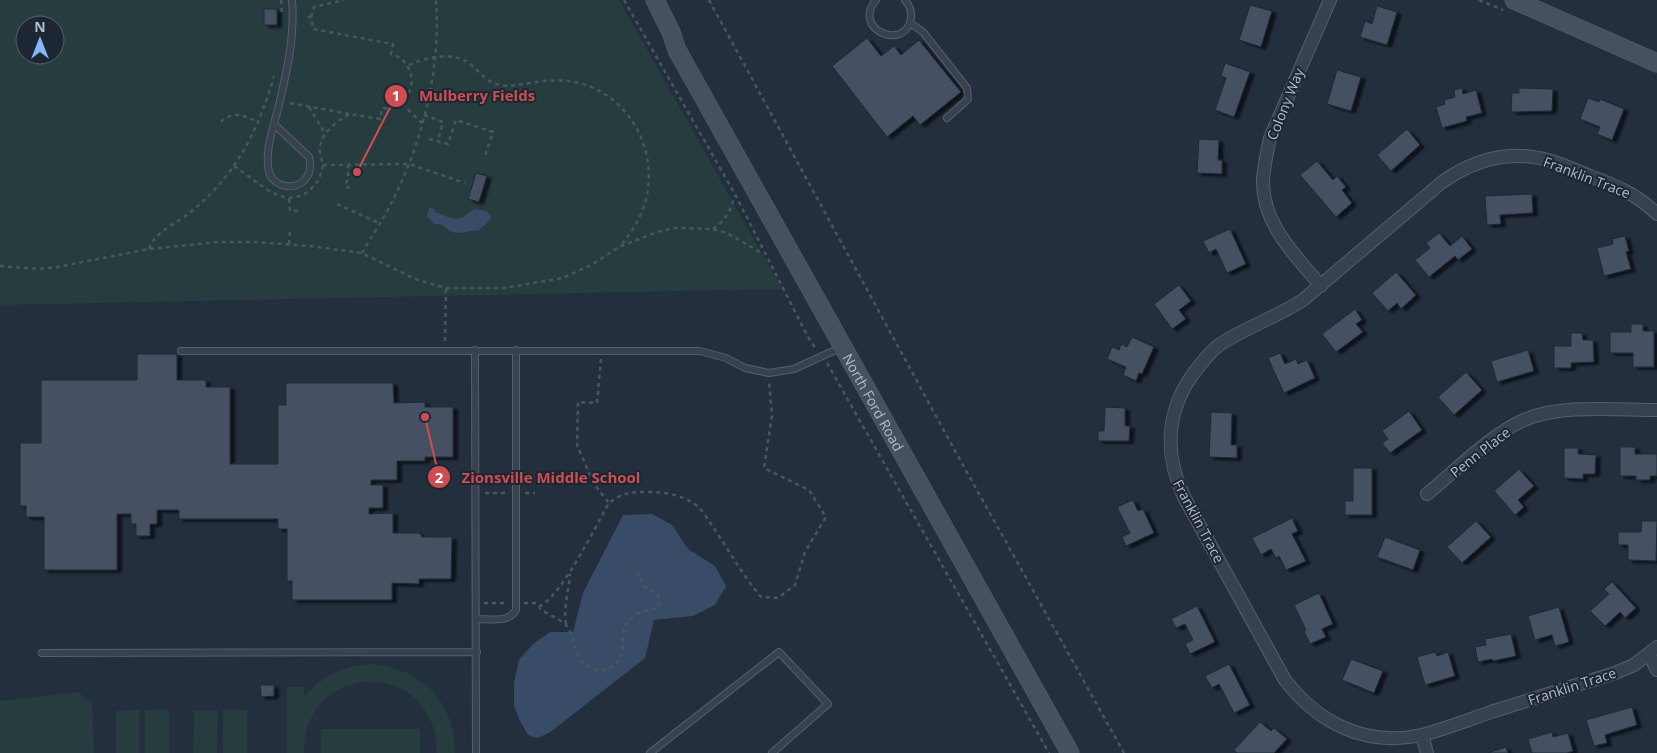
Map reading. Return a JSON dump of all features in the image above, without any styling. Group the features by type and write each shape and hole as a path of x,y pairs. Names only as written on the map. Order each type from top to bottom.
{"main road":[{"name":"North Ford Road","path":"642,0 663,36 677,50"},
{"name":"North Ford Road","path":"655,0 671,32 677,50 1070,753"},
{"path":"1514,0 1657,63"}],"street":[{"name":"Colony Way","path":"1321,286 1276,230 1266,200 1263,182 1270,138 1330,0"},
{"name":"Franklin Trace","path":"1653,651 1634,665 1615,673 1422,735 1379,738 1352,732 1310,708 1285,680 1176,479 1170,441 1171,425 1180,395 1197,369 1219,345 1287,310 1321,286 1441,183 1458,171 1490,159 1539,158 1610,184 1634,195 1657,214"},
{"name":"Penn Place","path":"1427,494 1497,436 1524,420 1568,410 1657,410"},
{"path":"1653,651 1657,670"},
{"path":"1422,735 1427,753"}],"lane":[{"path":"275,125 309,157 311,168 309,174 300,184 280,185 270,175 268,156 292,45 294,17 292,0"},
{"path":"873,1 870,11 872,24 881,33 894,35 906,28 910,23 910,9 905,0"},
{"path":"910,23 922,32 967,88 968,99 947,118"},
{"path":"181,351 700,351 726,358 746,368 769,373 794,369 844,347"},
{"path":"475,350 476,753"},
{"path":"476,619 508,619 513,616 516,610 516,350"},
{"path":"42,653 476,652"},
{"path":"650,753 779,652 828,704 772,753"}],"path":[{"path":"281,0 281,23"},
{"path":"290,103 380,119 382,108 395,108 402,104 407,97 410,89 411,72 409,65 402,58 391,54 393,44 313,29 312,17 314,7 344,0"},
{"path":"362,253 392,202 409,164 422,123 435,57 436,0"},
{"path":"624,0 736,196 808,337"},
{"path":"709,0 954,449 1124,753"},
{"path":"304,18 312,17"},
{"path":"409,65 418,60 435,57 461,59 468,62 487,80 505,86 564,80 581,84 611,99 625,112 642,137 649,169 646,201 632,231 619,247"},
{"path":"149,248 156,236 188,214 214,190 234,166 258,122 274,76"},
{"path":"402,104 422,123"},
{"path":"309,106 325,132"},
{"path":"221,122 230,115 236,114 258,122"},
{"path":"234,166 269,191 280,196 289,198 300,196 314,187 319,180 323,165 319,148 325,132 350,114"},
{"path":"424,115 443,122 438,141"},
{"path":"429,138 448,144 456,120 493,132 484,160"},
{"path":"348,164 348,178 344,186 354,190"},
{"path":"323,165 409,164 465,183"},
{"path":"713,229 722,223 729,214 736,196"},
{"path":"289,198 290,211 301,211"},
{"path":"337,204 380,224"},
{"path":"0,266 57,267 149,248 218,242 253,242 289,244 362,253 415,279 446,288 504,288 563,278 593,264 619,247 657,232 674,228 713,229 735,237 764,254"},
{"path":"289,244 290,231"},
{"path":"445,342 446,288"},
{"path":"601,351 598,402 578,402 577,445 594,484 609,503"},
{"path":"832,370 1049,753"},
{"path":"540,606 552,597 570,572 609,503 619,495 634,492 659,492 682,496 698,506 734,557 751,586 761,597 778,598 795,585 805,552 826,517 809,490 764,468 772,415 769,373"},
{"path":"476,493 535,493"},
{"path":"570,572 564,613 566,624 582,663 599,671 614,665 622,654 625,625 636,614 655,608 660,600 658,594 644,586 636,573"},
{"path":"476,606 486,603 537,603 540,609 566,624"}],"green space":[{"path":"0,0 619,0 782,289 0,305"},
{"path":"370,664 405,672 432,690 442,703 449,718 455,753 437,753 431,722 416,700 395,686 370,682 346,686 325,700 310,722 304,753 287,753 287,687 304,687 304,697 318,683 334,673 351,667"},
{"path":"78,692 92,704 94,753 0,753 0,701"},
{"path":"139,710 139,753 116,753 116,711"},
{"path":"145,710 169,710 169,753 145,753"},
{"path":"194,710 218,711 217,753 193,753"},
{"path":"223,710 247,710 247,753 223,753"},
{"path":"321,729 420,729 420,753 321,753"}],"water":[{"path":"429,208 454,219 462,217 475,209 486,211 491,216 490,220 478,231 456,233 443,225 434,224 427,216"},
{"path":"652,514 672,525 688,549 715,566 726,586 715,605 693,616 654,620 645,658 549,733 537,738 528,735 514,706 514,683 519,660 533,644 550,632 573,632 583,593 623,515"}],"building":[{"path":"1250,5 1272,11 1261,47 1239,40"},
{"path":"1377,6 1397,12 1387,45 1360,37 1365,21 1372,24"},
{"path":"264,9 277,9 277,25 264,25"},
{"path":"867,38 881,56 894,46 901,55 919,40 961,92 920,125 913,116 887,137 832,66"},
{"path":"1225,63 1250,72 1234,117 1215,110 1226,78 1221,76"},
{"path":"1337,70 1361,77 1351,111 1327,104"},
{"path":"1462,88 1463,94 1476,90 1482,113 1466,117 1467,121 1442,128 1436,107 1445,104 1444,100 1455,97 1454,90"},
{"path":"1519,88 1553,89 1552,111 1511,112 1512,93 1519,93"},
{"path":"1588,98 1599,102 1600,99 1624,109 1612,140 1597,134 1600,127 1580,119"},
{"path":"1407,129 1420,145 1391,171 1377,155"},
{"path":"1199,139 1219,140 1218,160 1222,160 1222,174 1197,173"},
{"path":"1317,161 1333,180 1337,176 1346,187 1342,190 1352,203 1336,217 1300,175"},
{"path":"476,173 487,176 479,202 468,199"},
{"path":"1532,194 1533,213 1500,215 1501,224 1487,225 1485,196"},
{"path":"1230,229 1246,264 1227,273 1216,249 1209,253 1203,241"},
{"path":"1439,233 1450,246 1462,236 1472,249 1458,260 1455,256 1429,277 1415,260 1430,248 1426,243"},
{"path":"1625,236 1629,251 1626,252 1631,269 1604,276 1597,248 1613,244 1612,239"},
{"path":"1396,272 1416,295 1401,309 1397,303 1388,311 1372,293"},
{"path":"1179,285 1191,301 1179,310 1186,319 1172,329 1154,304"},
{"path":"1355,309 1362,320 1356,324 1363,332 1336,352 1322,334"},
{"path":"1631,324 1643,324 1643,331 1654,331 1654,367 1633,367 1633,353 1610,353 1610,332 1631,332"},
{"path":"1571,333 1582,333 1583,340 1593,340 1594,362 1571,363 1571,368 1554,368 1554,346 1571,346"},
{"path":"1132,337 1154,347 1142,374 1139,373 1136,381 1123,375 1126,367 1107,359 1112,347 1119,350 1121,344 1127,347"},
{"path":"1528,350 1534,371 1497,382 1491,361"},
{"path":"1280,353 1285,364 1296,359 1298,364 1307,360 1315,378 1284,393 1268,358"},
{"path":"137,354 177,354 177,380 206,380 206,387 230,387 230,464 278,464 278,405 286,405 286,383 393,383 394,403 425,402 425,407 453,407 453,457 425,457 425,461 397,461 397,480 371,480 371,485 383,485 383,508 369,508 369,514 393,513 393,533 420,533 422,537 452,537 451,579 419,579 419,584 392,583 392,600 292,600 292,581 287,581 287,529 278,529 278,519 179,519 179,510 157,510 157,524 150,524 150,536 136,536 136,524 131,524 131,514 117,514 117,570 44,570 44,517 26,517 26,506 20,506 20,443 41,443 41,380 137,380"},
{"path":"1466,372 1482,390 1454,415 1438,397"},
{"path":"1105,407 1125,408 1125,426 1130,426 1129,441 1098,441 1098,431 1104,431"},
{"path":"1409,411 1422,430 1390,453 1382,443 1388,439 1382,431"},
{"path":"1211,412 1232,413 1231,445 1237,445 1237,458 1209,457"},
{"path":"1620,447 1635,447 1635,454 1657,454 1657,476 1650,476 1650,480 1636,480 1636,476 1620,476"},
{"path":"1564,448 1578,448 1578,454 1596,455 1595,474 1583,474 1583,479 1564,478"},
{"path":"1353,468 1372,468 1372,515 1345,515 1345,501 1353,501"},
{"path":"1519,469 1534,486 1518,500 1524,507 1515,515 1494,491"},
{"path":"1133,500 1138,511 1143,509 1154,533 1126,546 1122,537 1130,533 1117,507"},
{"path":"1292,518 1298,531 1292,534 1306,561 1286,570 1279,556 1276,558 1271,549 1261,555 1252,538"},
{"path":"1476,521 1491,537 1462,563 1447,547"},
{"path":"1642,521 1657,521 1656,561 1628,560 1628,545 1618,545 1618,532 1641,532"},
{"path":"1385,537 1420,550 1413,570 1377,557"},
{"path":"1612,582 1636,608 1625,618 1620,612 1605,626 1590,611 1609,594 1604,589"},
{"path":"1319,593 1333,624 1322,629 1326,637 1310,644 1304,631 1306,630 1294,605"},
{"path":"1197,606 1215,642 1190,654 1185,644 1193,640 1185,624 1176,628 1171,619"},
{"path":"1559,607 1569,642 1555,646 1552,635 1535,640 1528,616"},
{"path":"1511,634 1516,656 1478,662 1475,647 1486,645 1485,639"},
{"path":"1435,652 1437,656 1448,652 1455,676 1425,685 1417,657"},
{"path":"1351,659 1383,671 1374,693 1342,680"},
{"path":"1229,664 1250,705 1234,713 1219,684 1212,688 1205,676"},
{"path":"260,685 274,685 274,696 261,697"},
{"path":"1632,707 1637,725 1605,735 1607,743 1594,746 1586,720"},
{"path":"1260,722 1271,731 1274,728 1287,739 1274,753 1237,753 1234,750"},
{"path":"1552,732 1553,737 1568,733 1573,751 1567,753 1532,753 1528,739"},
{"path":"1506,747 1508,753 1488,753"}],"place":[{"name":"Mulberry Fields","path":"357,172"},
{"name":"Zionsville Middle School","path":"425,417"}]}
